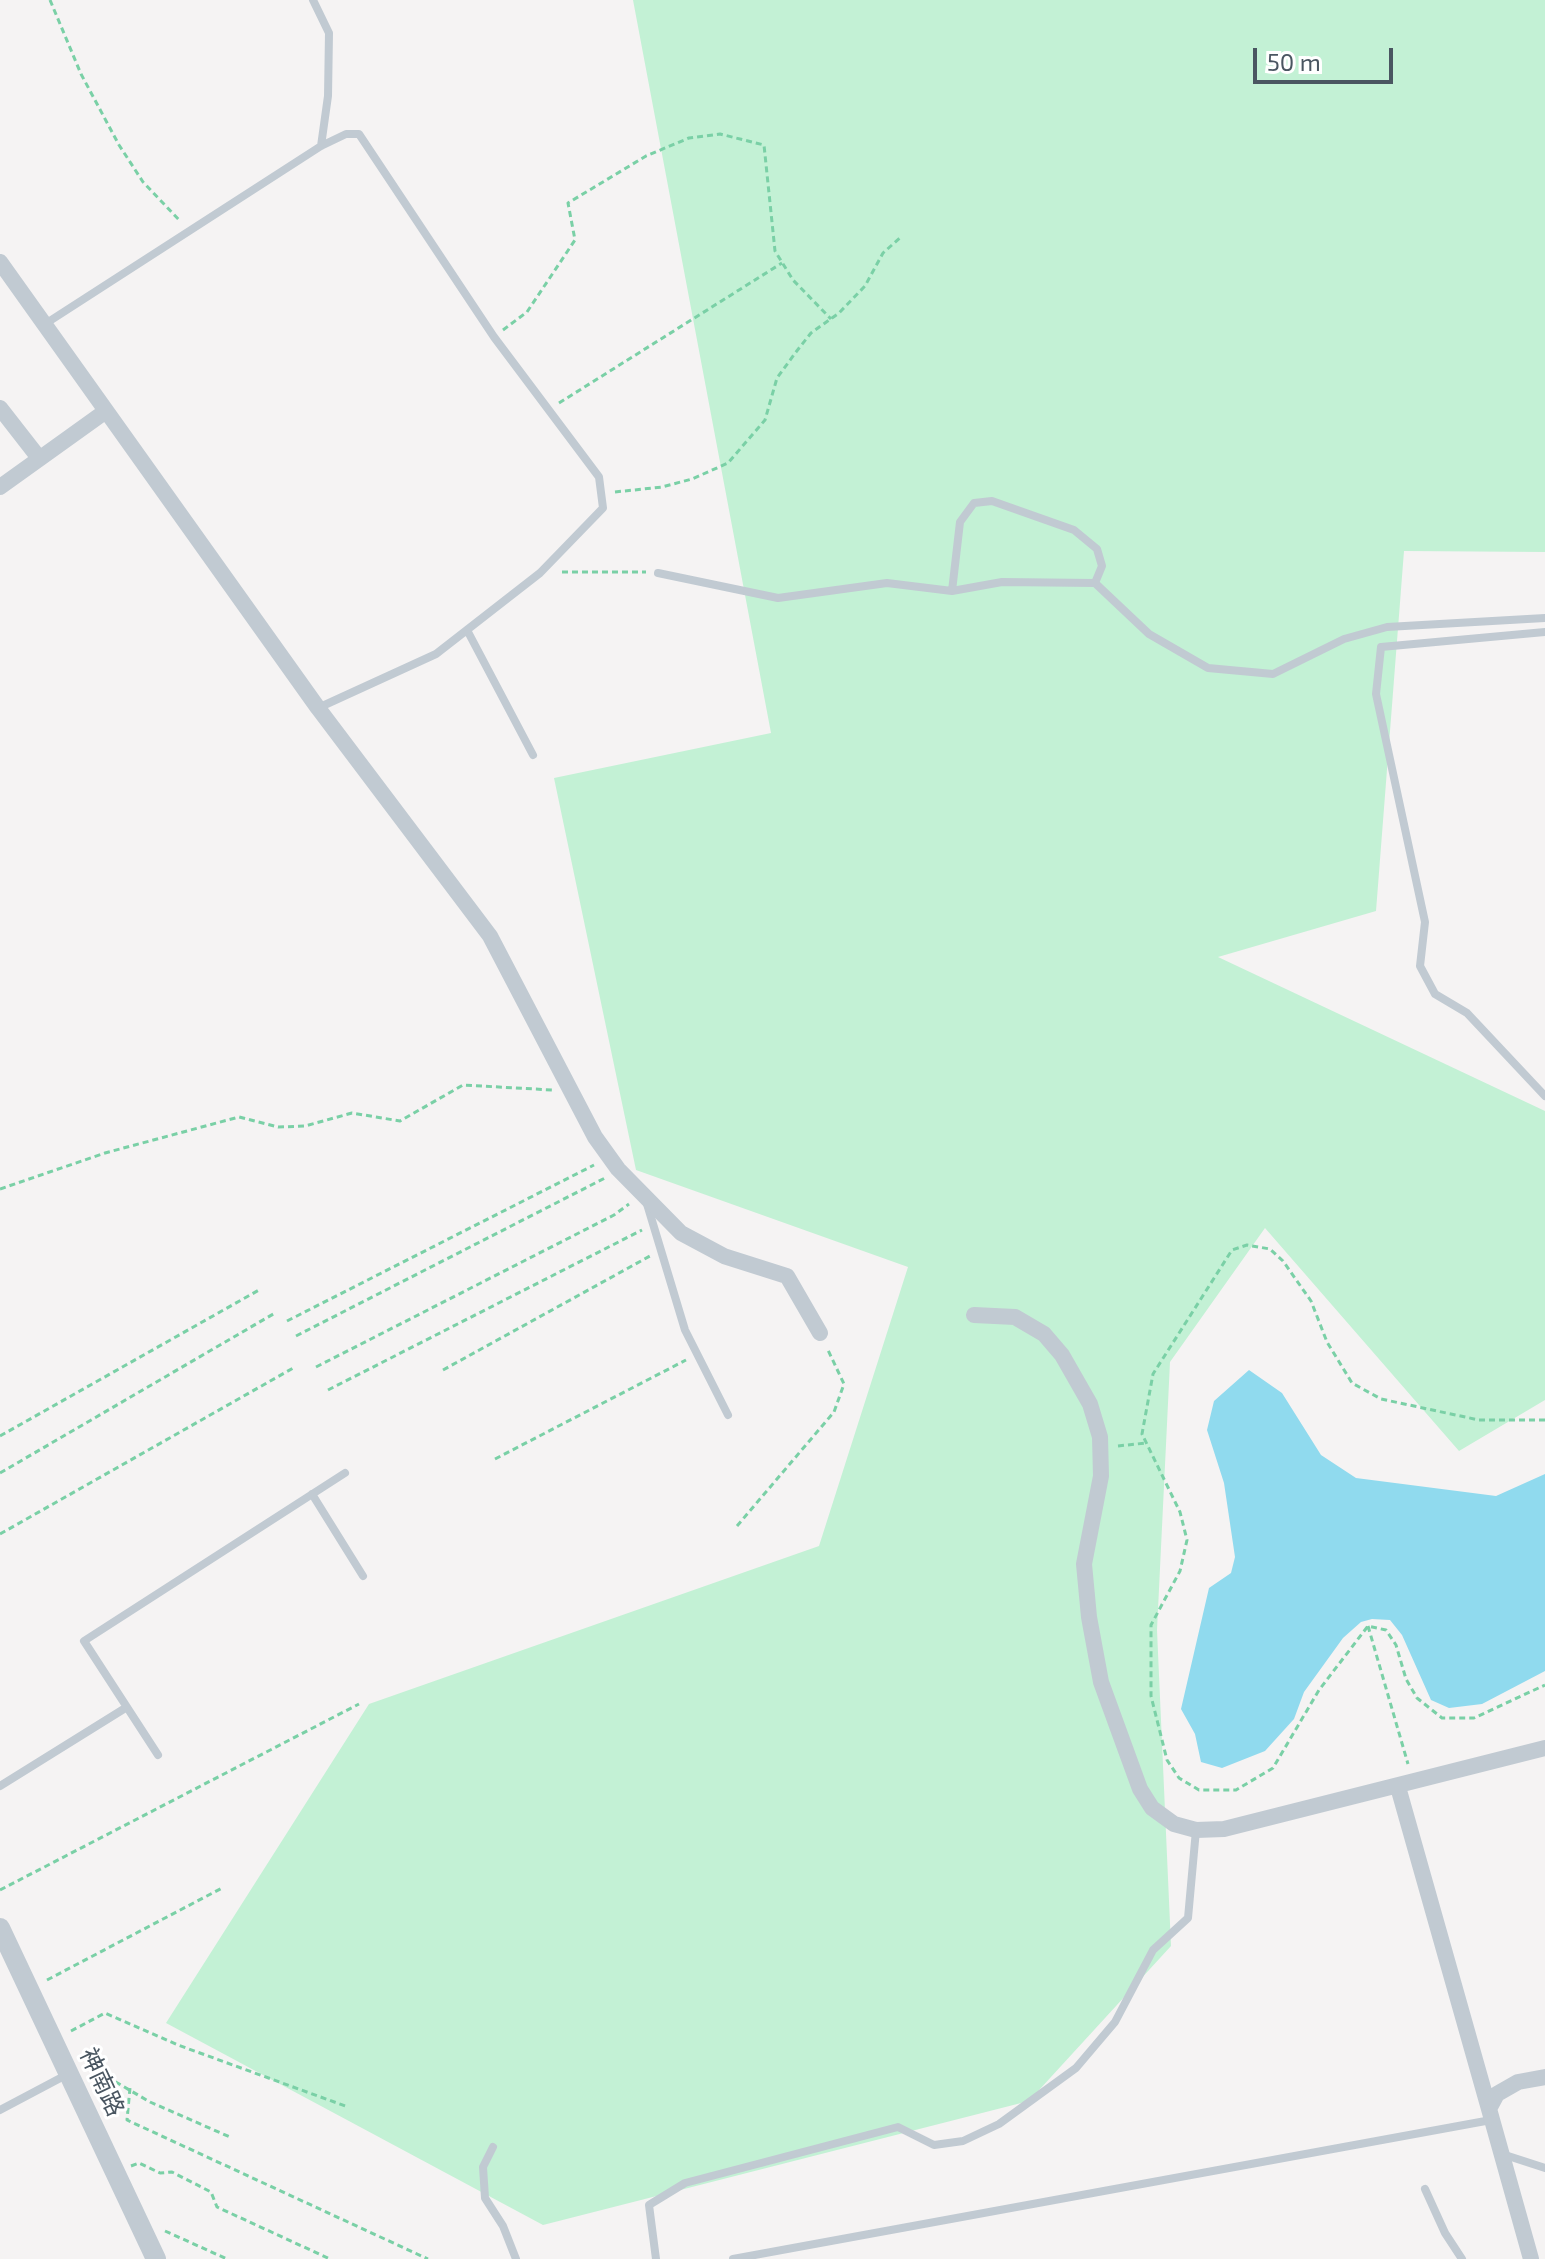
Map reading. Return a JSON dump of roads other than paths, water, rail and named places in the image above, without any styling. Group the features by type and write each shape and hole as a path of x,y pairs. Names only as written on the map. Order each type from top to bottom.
{"street":[{"path":"0,262 318,708 490,936 571,1091 618,1169 641,1195 692,1239 724,1256 787,1276 820,1333"},
{"path":"0,408 39,458"},
{"path":"0,487 106,411"},
{"path":"974,1315 1015,1317 1044,1334 1062,1355 1090,1404 1100,1447 1101,1476 1084,1564 1089,1617 1101,1682 1140,1789 1152,1808 1174,1824 1196,1830 1224,1829 1545,1748"},
{"path":"1406,1785 1531,2259"},
{"name":"神南路","path":"0,1928 156,2259"},
{"path":"1491,2115 1497,2094 1518,2082 1545,2077"}],"lane":[{"path":"313,0 329,33 328,96 321,146"},
{"path":"44,325 321,146 346,134 359,134 494,337 599,477 604,494 603,508 540,573 436,654 318,708"},
{"path":"952,591 960,522 974,503 992,501 1074,530 1097,549 1102,566 1095,583"},
{"path":"658,573 778,598 887,583 952,591 1002,582 1095,583 1149,634 1208,668 1273,674 1344,639 1387,627 1545,618"},
{"path":"467,630 533,755"},
{"path":"1545,632 1381,647 1376,694 1425,922 1420,966 1435,994 1467,1013 1545,1096"},
{"path":"641,1195 654,1224 685,1330 728,1415"},
{"path":"158,1755 84,1641 345,1473"},
{"path":"312,1494 363,1576"},
{"path":"0,1786 127,1707"},
{"path":"656,2259 649,2205 685,2183 898,2127 934,2145 963,2141 999,2124 1076,2068 1115,2022 1153,1950 1188,1918 1196,1830"},
{"path":"0,2110 69,2074"},
{"path":"733,2259 1491,2115"},
{"path":"493,2147 483,2167 485,2198 503,2226 516,2259"},
{"path":"1502,2154 1545,2168"},
{"path":"1425,2189 1445,2233 1462,2259"}],"water":[{"path":"1249,1370 1282,1393 1321,1455 1356,1478 1496,1496 1545,1474 1545,1671 1482,1704 1449,1708 1431,1700 1402,1635 1390,1620 1372,1619 1361,1622 1343,1638 1304,1692 1294,1719 1265,1751 1222,1768 1201,1762 1195,1734 1181,1709 1209,1588 1231,1573 1235,1557 1224,1483 1207,1430 1214,1401"}]}
